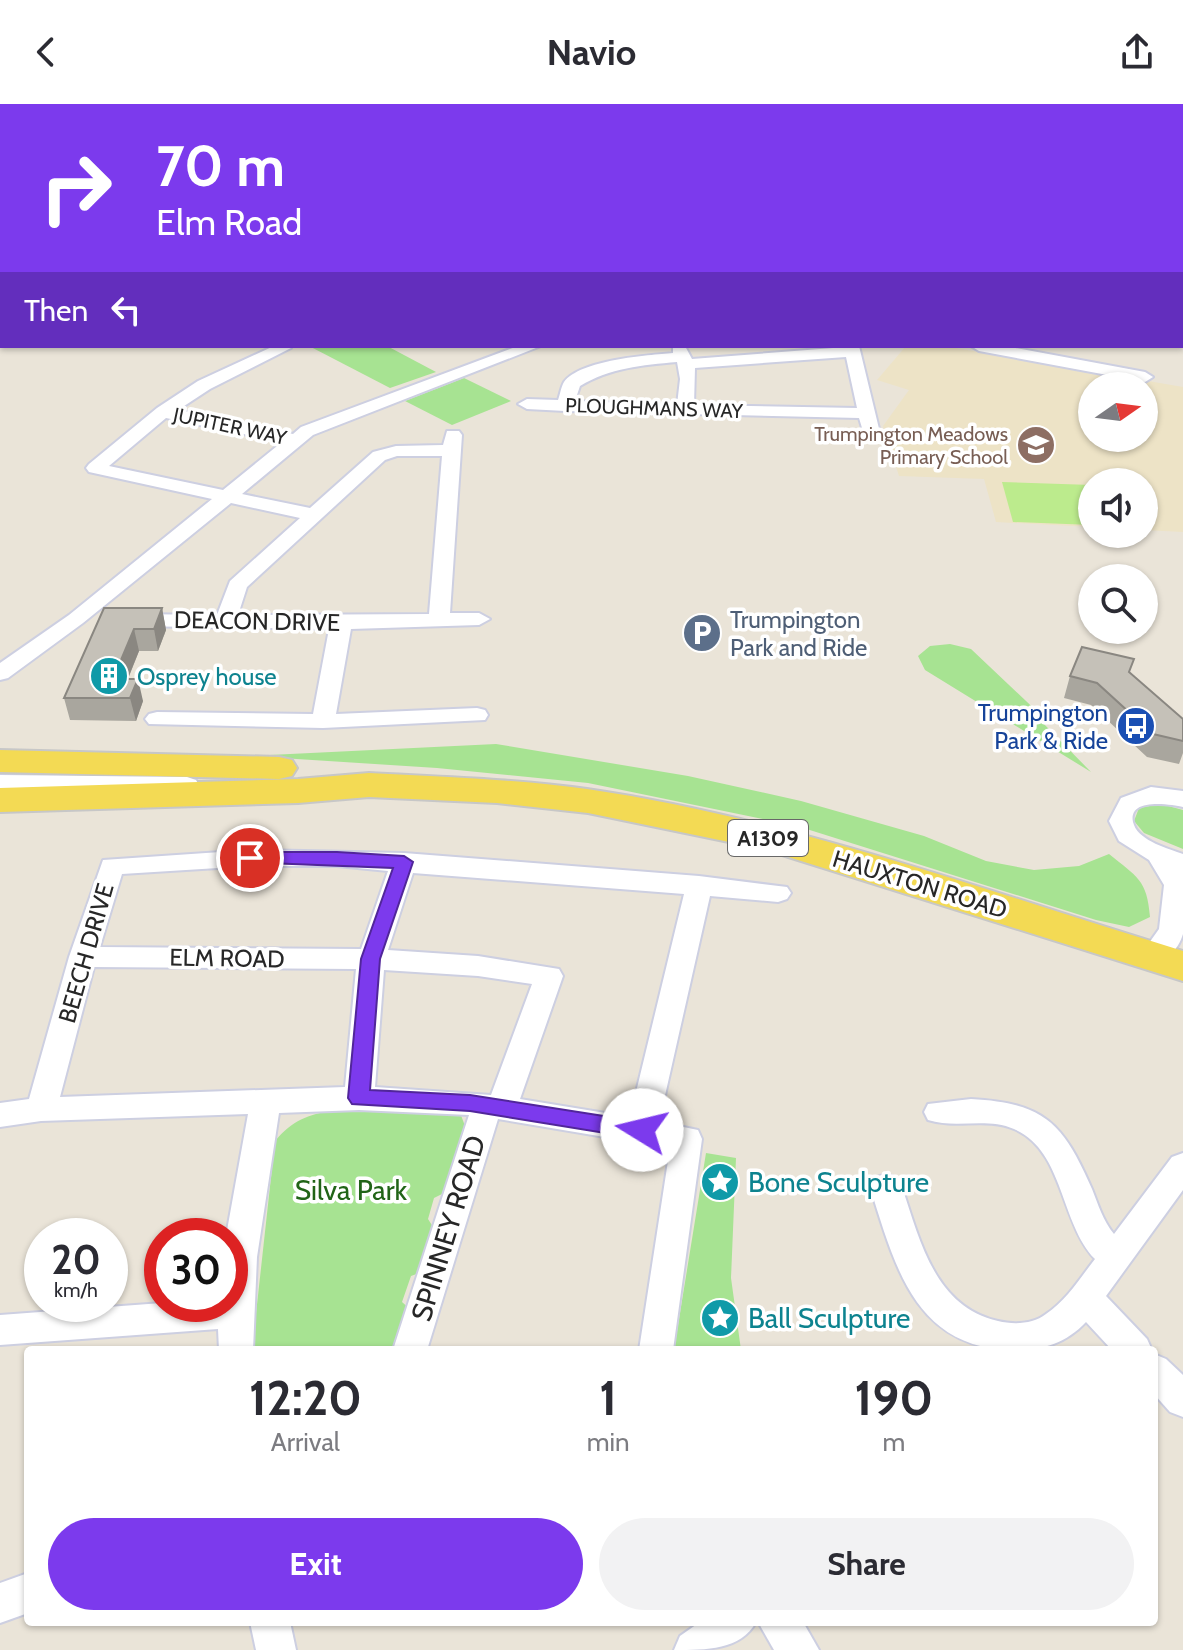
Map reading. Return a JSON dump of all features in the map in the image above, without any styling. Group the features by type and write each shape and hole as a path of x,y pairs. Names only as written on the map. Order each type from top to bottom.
{"main road":[{"name":"A1309","path":"0,761 274,768 315,771 369,785"},
{"name":"A1309","path":"0,800 298,791 369,785"},
{"name":"HAUXTON ROAD","path":"369,785 497,791 588,801 769,838 1168,962"}],"street":[{"name":"JUPITER WAY","path":"228,497 95,468 163,412 204,385 283,348"},
{"path":"0,673 76,619 316,427 528,348"},
{"path":"990,348 1118,372"},
{"path":"565,406 572,383 615,363 683,356 852,349 872,437"},
{"path":"683,356 690,381 684,410"},
{"name":"PLOUGHMANS WAY","path":"527,404 866,413"},
{"name":"JUPITER WAY","path":"163,412 296,440"},
{"path":"226,619 237,585 379,456 452,443 439,619"},
{"path":"228,497 315,515"},
{"name":"DEACON DRIVE","path":"76,619 341,623 479,619"},
{"path":"323,721 341,623"},
{"path":"157,719 323,721 477,715"},
{"path":"0,783 168,784 298,791"},
{"path":"1168,962 1177,885 1171,860 1128,834 1122,827 1121,817 1129,803 1147,794 1183,799"},
{"name":"BEECH DRIVE","path":"41,1109 112,866 250,858 337,858 778,893"},
{"path":"359,1098 371,959 404,862"},
{"path":"642,1130 699,885"},
{"name":"ELM ROAD","path":"83,957 371,959 478,966 549,976 494,1106"},
{"path":"0,1115 41,1109 359,1098 494,1106 687,1139 657,1346"},
{"path":"248,1226 265,1103"},
{"name":"SPINNEY ROAD","path":"411,1346 494,1106"},
{"path":"939,1112 991,1109 1020,1117 1044,1130 1062,1155 1098,1243 1116,1256"},
{"path":"886,1187 914,1271 941,1312 976,1333 1030,1339 1062,1323 1085,1297 1183,1166"},
{"path":"1085,1297 1131,1346"},
{"path":"0,1330 144,1320"},
{"path":"236,1322 236,1346"},
{"path":"1158,1374 1183,1400"},
{"path":"0,1603 24,1594"},
{"path":"271,1626 276,1650"},
{"path":"694,1650 730,1626"},
{"path":"781,1626 799,1650"}],"shaded area":[{"name":"Trumpington Meadows Primary School","path":"904,348 956,348 1096,372 1078,372 1078,452 1158,452 1158,383 1183,387 1183,532 1158,531 1158,468 1078,468 1078,526 996,522 984,479 899,476 883,426 909,390 877,380"}],"green space":[{"path":"313,348 391,348 436,372 390,388"},
{"path":"464,378 511,401 452,425 405,401"},
{"path":"1002,482 1078,485 1078,524 1013,522"},
{"path":"950,644 971,649 1045,719 1042,722 1091,772 925,670 918,656 930,646"},
{"path":"496,744 688,776 801,801 924,836 986,861 1034,870 1079,866 1109,854 1143,886 1150,917 1129,927 1096,920 797,826 588,783 437,768 250,756"},
{"path":"1161,804 1183,810 1183,849 1144,833 1134,821 1139,808"},
{"name":"Silva Park","path":"334,1110 459,1110 465,1126 446,1192 434,1198 428,1219 435,1230 422,1272 411,1276 402,1302 411,1310 399,1346 252,1346 275,1141 288,1128 316,1114"},
{"path":"706,1153 736,1158 731,1278 740,1346 675,1346"}],"building":[{"path":"104,608 162,608 154,629 134,629 113,679 138,679 130,698 64,698"},
{"path":"1082,647 1134,659 1129,672 1183,719 1183,741 1153,734 1097,683 1070,676"}],"place":[{"name":"Trumpington Meadows Primary School","path":"1036,445"},
{"name":"Trumpington Park and Ride","path":"702,633"},
{"name":"Osprey house","path":"109,676"},
{"name":"Trumpington Park & Ride","path":"1136,726"},
{"name":"Bone Sculpture","path":"720,1182"},
{"name":"Ball Sculpture","path":"720,1318"}],"route":[{"path":"250,858 404,862 371,959 359,1098 470,1103 642,1130"}]}
